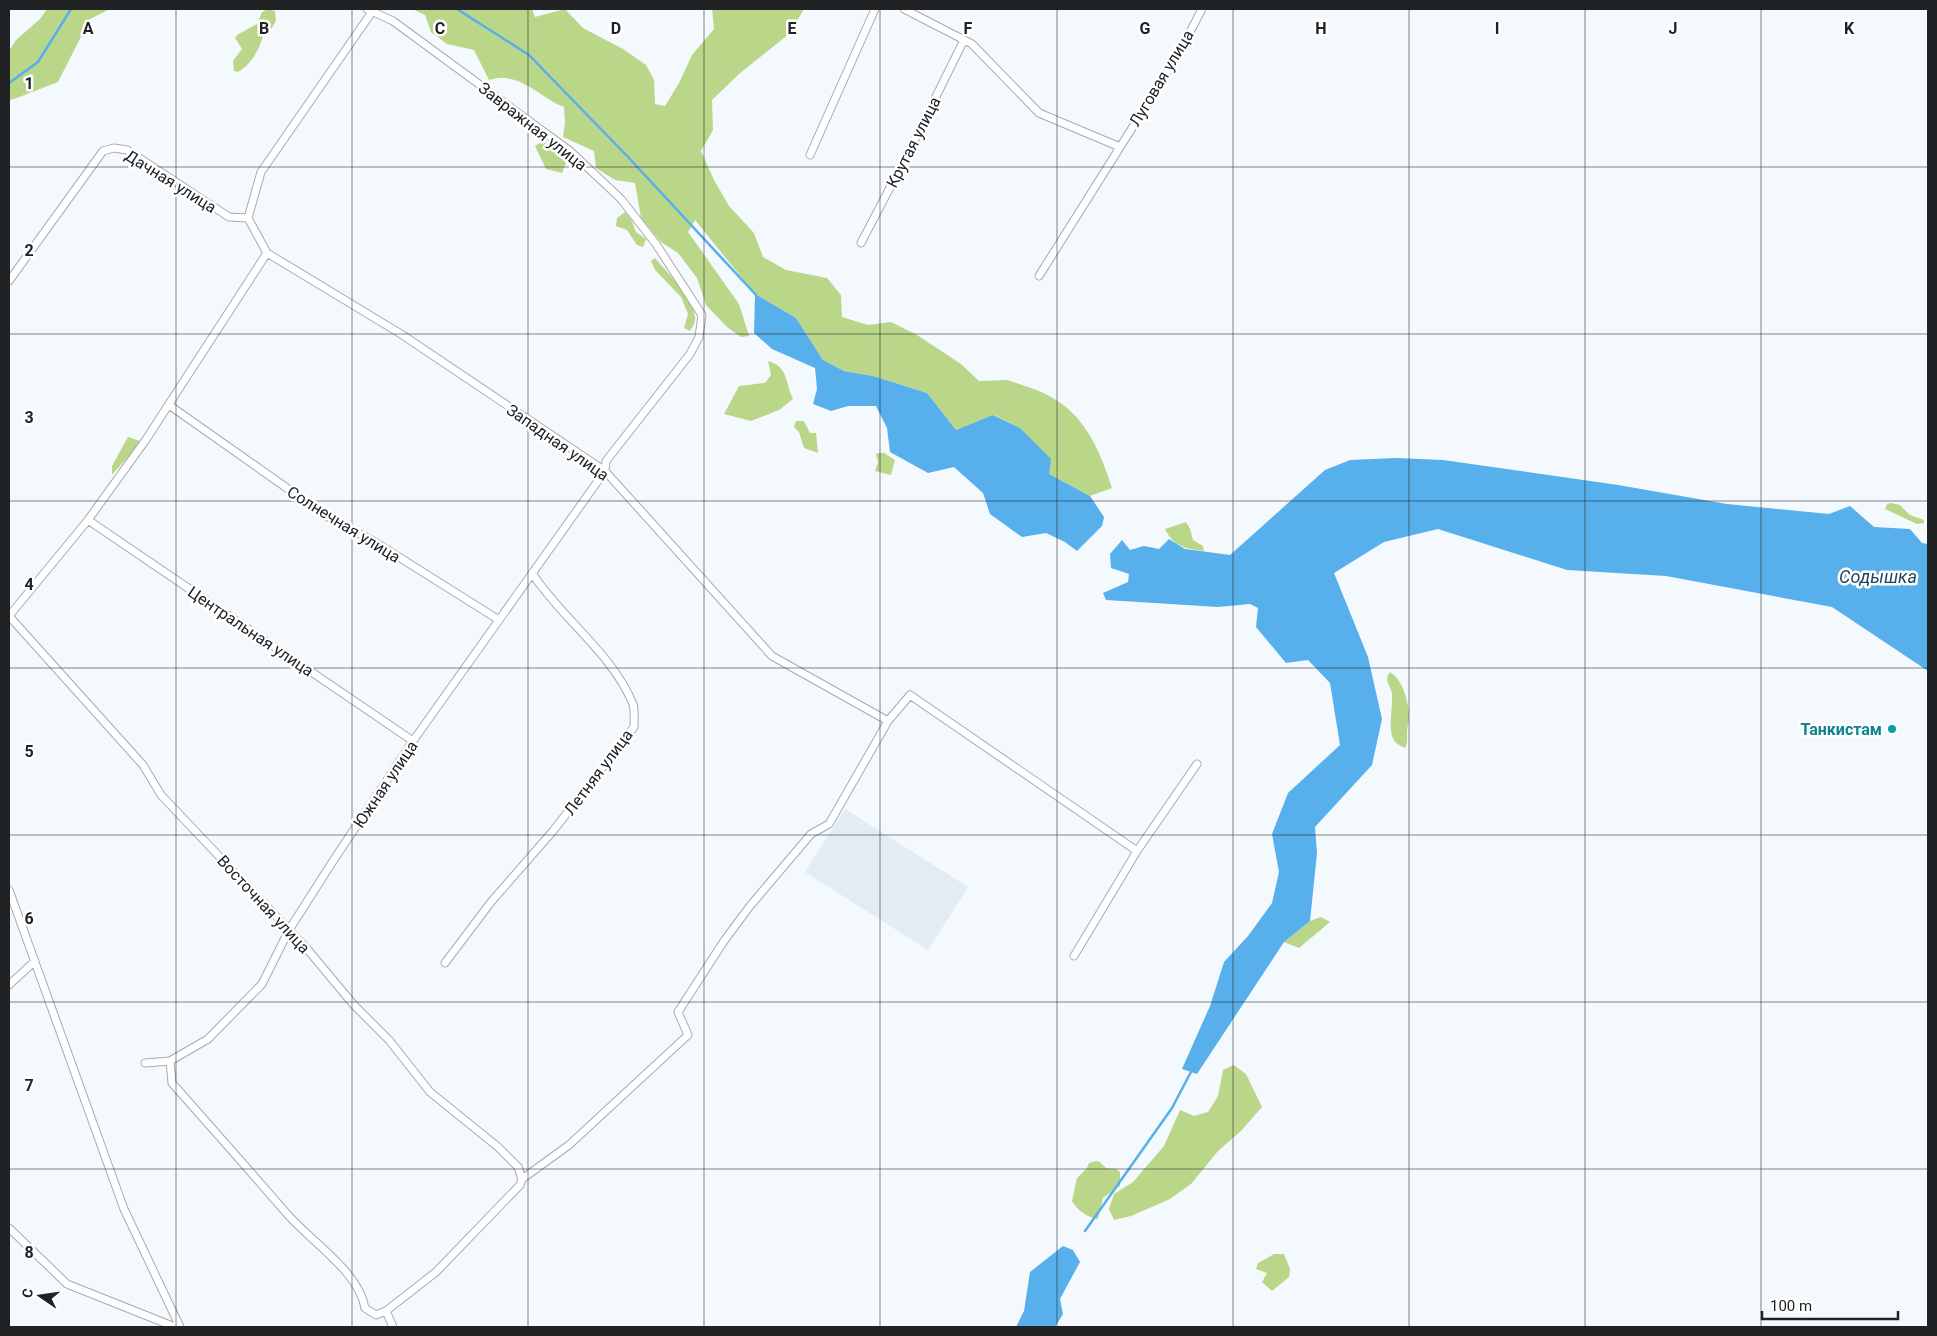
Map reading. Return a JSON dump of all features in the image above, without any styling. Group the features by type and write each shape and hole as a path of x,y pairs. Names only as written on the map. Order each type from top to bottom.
{"street":[{"path":"9,616 88,520 169,405 267,253 248,218 261,172 371,9"},
{"name":"Завражная улица","path":"371,9 393,21 570,151 621,199 656,244 702,315 699,337 690,354 606,461 605,471"},
{"path":"810,155 875,9"},
{"path":"904,9 972,44 1039,113 1120,147"},
{"name":"Луговая улица","path":"1039,276 1178,55 1202,9"},
{"name":"Крутая улица","path":"861,243 964,40"},
{"name":"Дачная улица","path":"9,281 104,151 114,148 127,150 229,218 248,218"},
{"name":"Западная улица","path":"267,253 401,334 605,471 772,656 888,721"},
{"name":"Солнечная улица","path":"169,405 328,517 375,542 499,620"},
{"name":"Южная улица","path":"145,1063 170,1061 208,1039 262,984 289,930 332,861 414,741 605,471"},
{"name":"Центральная улица","path":"88,520 414,741"},
{"name":"Летняя улица","path":"445,963 491,902 553,831 634,727 634,706 616,675 586,637 542,589 532,573"},
{"name":"Восточная улица","path":"9,616 143,765 161,795 289,930 353,1004 389,1040 430,1092 498,1147 518,1166 521,1182"},
{"path":"170,1061 172,1082 290,1218 349,1276 363,1296 365,1308 376,1315 386,1311 436,1272 521,1182 569,1145 688,1035 678,1012 724,941 750,906 811,834 829,824 888,721 910,695 1137,851"},
{"path":"1074,956 1137,851 1197,764"},
{"path":"9,890 124,1209 180,1327"},
{"path":"9,985 35,962"},
{"path":"9,1228 67,1284 175,1327"},
{"path":"386,1311 393,1327"}],"shaded area":[{"path":"845,809 968,887 928,950 805,872"}],"green space":[{"path":"47,9 110,9 90,19 58,82 9,100 9,51 16,40 40,19"},
{"path":"268,9 275,11 276,21 268,34 263,36 257,52 251,61 238,72 234,71 233,61 242,49 235,38 257,24 262,12"},
{"path":"412,9 532,9 535,17 565,9 583,28 623,49 646,65 654,80 655,104 665,106 679,83 692,55 714,29 712,9 804,9 789,34 739,74 712,100 713,130 701,151 714,180 729,206 754,233 763,257 786,270 827,278 841,295 842,317 868,325 891,322 917,335 961,364 979,381 1011,381 1046,394 1061,403 1084,426 1100,455 1112,488 1090,496 1049,474 1020,428 994,415 956,430 927,393 873,376 844,371 823,360 796,318 755,294 695,220 688,232 739,304 749,336 741,337 727,327 706,305 697,278 678,253 661,242 641,218 635,183 615,180 596,168 594,151 563,137 564,107 513,79 496,78 489,80 474,50 447,44 431,32 425,15"},
{"path":"542,142 554,148 566,163 562,173 546,169 535,146"},
{"path":"625,212 632,221 636,232 646,239 643,247 637,245 627,230 616,226 617,218"},
{"path":"655,258 690,301 695,318 690,331 684,328 688,314 681,297 655,270 651,261"},
{"path":"768,361 780,367 783,371 793,399 779,410 751,421 724,414 739,386 765,383 771,375"},
{"path":"796,421 804,421 810,433 816,433 818,453 804,448 799,432 794,427"},
{"path":"128,437 140,441 112,475 112,466"},
{"path":"884,453 895,460 891,475 875,471 878,462 876,455"},
{"path":"1887,504 1900,505 1910,515 1924,520 1924,523 1917,524 1885,509"},
{"path":"1186,522 1193,540 1203,546 1204,551 1181,546 1168,535 1165,529"},
{"path":"1390,672 1402,686 1408,705 1409,719 1405,748 1396,743 1392,734 1392,694 1387,678"},
{"path":"1321,917 1330,922 1299,948 1284,942 1310,921"},
{"path":"1234,1065 1246,1074 1262,1107 1241,1131 1218,1151 1191,1184 1170,1199 1131,1216 1114,1220 1109,1209 1114,1194 1133,1182 1164,1146 1180,1110 1194,1116 1208,1112 1218,1096 1223,1070"},
{"path":"1096,1161 1106,1168 1116,1169 1120,1172 1120,1186 1103,1198 1098,1219 1083,1213 1072,1201 1077,1178 1087,1168 1089,1163"},
{"path":"1274,1254 1284,1254 1290,1269 1289,1277 1272,1291 1262,1282 1267,1273 1256,1269 1258,1263"}],"water":[{"path":"755,294 796,318 823,360 844,371 873,376 927,393 956,430 993,415 1020,428 1051,459 1049,474 1090,496 1104,517 1102,526 1077,551 1065,542 1046,533 1022,537 990,514 983,493 954,467 928,473 890,452 887,428 876,406 848,406 831,411 813,404 817,389 815,368 772,349 754,333"},
{"name":"Содышка","path":"1396,458 1443,460 1618,485 1727,504 1829,514 1850,506 1874,527 1910,529 1922,543 1928,544 1928,671 1832,607 1666,576 1567,570 1438,529 1384,542 1334,573 1368,657 1382,719 1372,765 1315,827 1317,853 1310,921 1284,942 1197,1074 1182,1069 1210,1006 1224,962 1248,936 1272,903 1279,872 1272,834 1288,793 1340,745 1330,683 1308,660 1286,663 1256,627 1258,608 1250,604 1218,607 1106,600 1103,593 1128,582 1129,574 1111,568 1110,554 1122,540 1130,550 1144,546 1159,549 1169,539 1185,549 1230,555 1325,470 1350,460"},
{"path":"1063,1246 1073,1250 1080,1262 1060,1299 1063,1314 1055,1327 1016,1327 1024,1311 1030,1272"}],"waterway":[{"path":"9,83 38,62 71,9"},
{"path":"457,9 529,55 628,157 756,295"},
{"path":"1085,1231 1172,1108 1192,1070"}],"place":[{"name":"Танкистам","path":"1892,729"}]}
